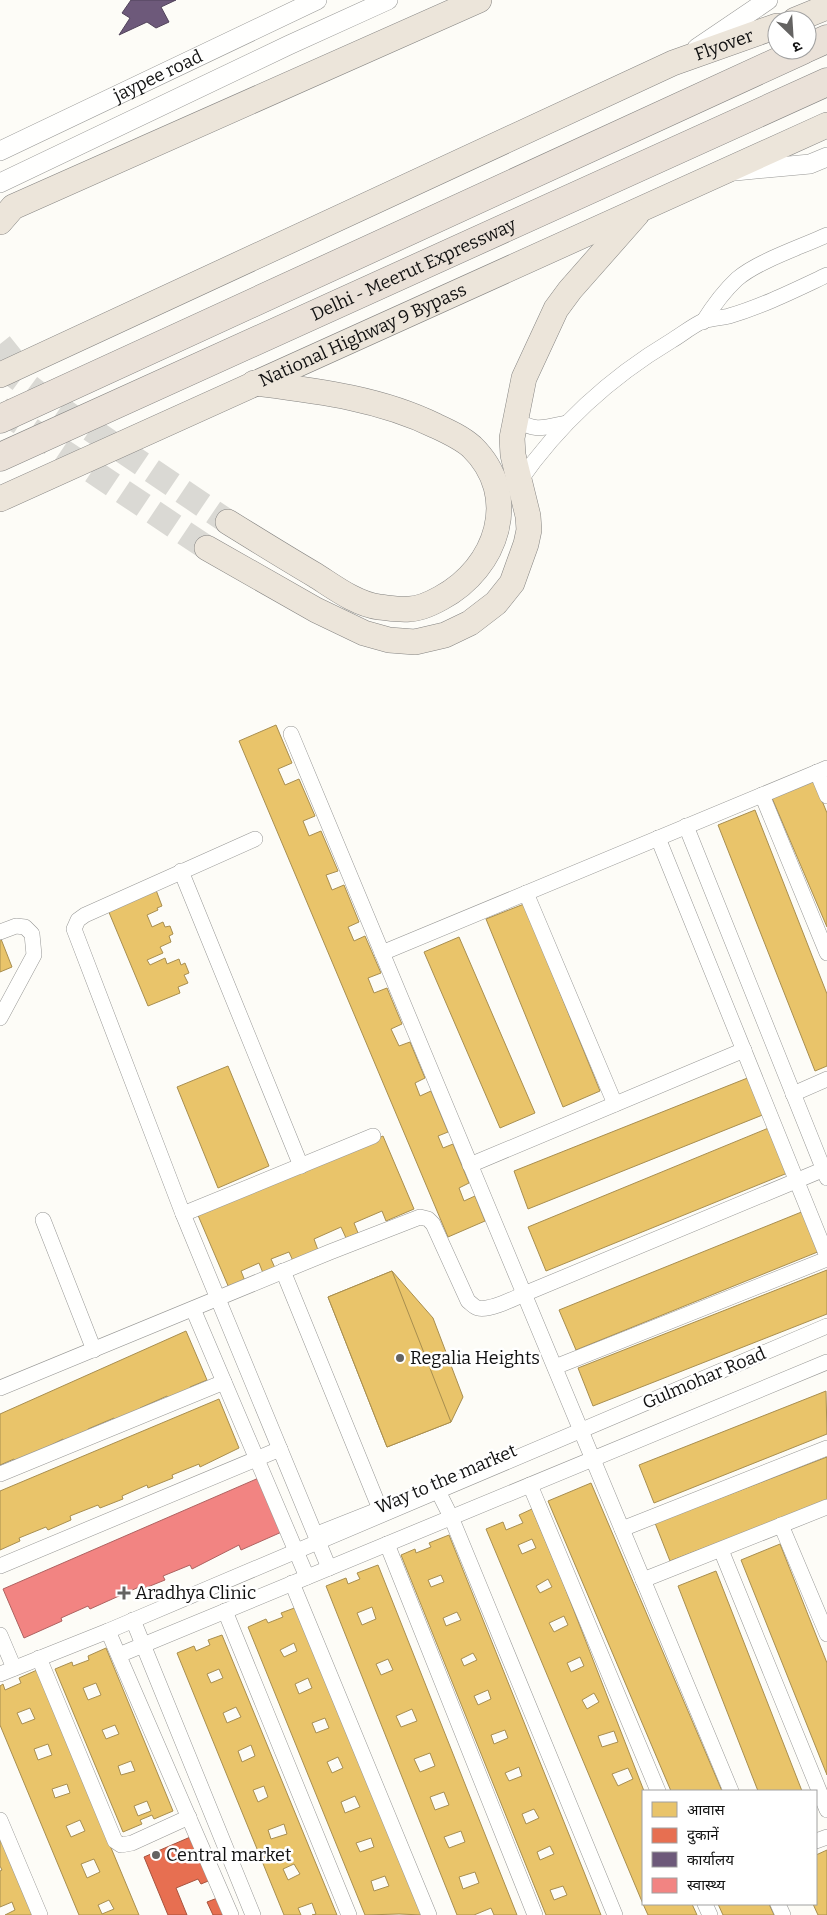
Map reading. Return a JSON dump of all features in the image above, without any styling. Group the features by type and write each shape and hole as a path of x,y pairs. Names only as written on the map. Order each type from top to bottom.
{"highway":[{"path":"0,222 13,207 479,0"},
{"name":"Flyover","path":"0,375 673,64 767,30"},
{"name":"Delhi - Meerut Expressway","path":"0,419 781,60"},
{"name":"Delhi - Meerut Expressway","path":"0,457 827,82"},
{"name":"National Highway 9 Bypass","path":"0,499 827,124"},
{"path":"207,548 316,610 364,633 389,640 415,642 445,634 470,623 496,603 512,584 522,559 529,530 528,516 513,455 512,438 524,378 556,309 570,290 642,209"},
{"path":"228,522 350,596 377,607 410,610 430,604 451,593 471,576 483,562 492,547 496,532 498,517 496,488 482,458 471,446 458,437 397,409 331,393 254,383"}],"street":[{"name":"jaypee road","path":"0,151 317,0"},
{"path":"0,183 290,44 388,0"},
{"path":"673,64 768,0"},
{"path":"277,18 290,44"},
{"path":"724,172 810,164 827,156"},
{"path":"703,322 722,294 738,278 756,266 827,235"},
{"path":"519,482 540,452 566,423 623,374 660,348 703,322 729,316 780,297 827,274"},
{"path":"515,419 534,428 542,429 566,423"},
{"path":"290,734 731,1790"},
{"path":"382,953 822,770 827,796"},
{"path":"762,795 827,952"},
{"path":"0,1388 283,1271 420,1217 428,1219 433,1224 468,1301 475,1307 488,1308 796,1180 826,1171 793,1094 686,826"},
{"path":"555,1367 827,1258 658,838"},
{"path":"255,839 85,915 78,920 74,929 183,1214 329,1568"},
{"path":"181,871 301,1166"},
{"path":"526,893 614,1104"},
{"path":"0,932 16,926 25,927 32,934 34,943 34,955 0,1018"},
{"path":"470,1165 744,1050"},
{"path":"793,1094 827,1080"},
{"path":"183,1214 373,1136"},
{"path":"42,1220 94,1350"},
{"path":"283,1271 381,1511"},
{"path":"193,1308 307,1577"},
{"name":"Gulmohar Road","path":"0,1674 108,1631 296,1551 316,1537 438,1491 580,1427 827,1326"},
{"name":"Gulmohar Road","path":"119,1655 826,1365"},
{"path":"0,1474 224,1382"},
{"name":"Way to the market","path":"381,1511 415,1493 512,1452 580,1427"},
{"path":"622,1529 827,1448"},
{"path":"0,1566 280,1449"},
{"path":"530,1485 658,1790"},
{"path":"438,1491 451,1518 615,1915"},
{"path":"643,1580 827,1507"},
{"path":"781,1525 827,1634"},
{"path":"387,1544 536,1915"},
{"path":"721,1550 827,1810"},
{"path":"292,1583 429,1915"},
{"path":"226,1611 349,1915"},
{"path":"133,1620 253,1915"},
{"path":"108,1631 231,1915"},
{"path":"0,1634 14,1668"},
{"path":"39,1658 115,1841 121,1845 132,1843 189,1817"},
{"path":"0,1820 40,1915"}],"building: आवास":[{"path":"276,725 292,763 278,769 285,785 299,779 315,816 303,821 309,836 321,831 338,871 326,875 332,890 344,885 359,922 348,927 354,941 365,936 381,973 368,978 374,993 387,988 402,1024 391,1029 399,1046 410,1042 425,1078 415,1083 420,1096 431,1091 448,1132 438,1136 443,1148 453,1144 469,1183 459,1188 464,1201 475,1196 485,1221 448,1237 239,741"},
{"path":"814,781 827,813 827,927 772,798"},
{"path":"755,810 827,994 827,1066 815,1071 718,825"},
{"path":"156,890 162,906 147,915 152,927 163,922 165,927 170,926 173,934 169,936 171,942 160,947 163,953 147,960 150,965 165,958 167,964 179,959 181,965 185,963 189,973 184,975 188,983 178,987 180,993 148,1006 108,910"},
{"path":"524,904 600,1091 563,1107 486,919"},
{"path":"459,937 535,1113 500,1128 424,952"},
{"path":"0,940 12,967 0,972"},
{"path":"228,1066 269,1166 218,1188 177,1087"},
{"path":"750,1077 765,1114 528,1209 514,1171"},
{"path":"771,1127 790,1172 546,1271 528,1227"},
{"path":"383,1136 414,1209 386,1221 382,1211 354,1223 358,1233 346,1238 341,1227 314,1239 318,1250 293,1261 289,1252 271,1259 275,1268 263,1273 259,1263 241,1271 245,1281 229,1288 197,1213"},
{"path":"804,1211 820,1251 576,1350 559,1310"},
{"path":"827,1270 827,1314 593,1406 578,1368"},
{"name":"Regalia Heights","path":"392,1271 433,1318 463,1397 451,1422 387,1447 328,1297"},
{"name":"Regalia Heights","path":"392,1271 451,1422 387,1447 328,1297"},
{"path":"186,1331 207,1380 190,1387 192,1391 169,1401 167,1396 140,1408 142,1412 116,1423 114,1418 88,1429 90,1432 65,1443 63,1439 16,1463 14,1459 0,1465 0,1414"},
{"path":"826,1391 827,1434 654,1503 639,1465"},
{"path":"219,1399 239,1448 200,1467 199,1464 172,1475 173,1478 148,1488 147,1485 122,1496 123,1499 100,1508 98,1505 70,1516 71,1520 48,1530 46,1527 19,1538 20,1541 0,1550 0,1491"},
{"path":"827,1457 827,1501 670,1561 655,1523"},
{"path":"591,1483 722,1790 671,1790 548,1501"},
{"path":"532,1509 562,1580 644,1790 642,1790 642,1902 486,1529 503,1522 506,1530 523,1523 519,1515","holes":["532,1539 536,1548 522,1554 518,1545","548,1579 552,1587 540,1593 536,1586","564,1616 568,1625 554,1632 549,1623","580,1657 584,1666 571,1672 567,1663","594,1693 599,1702 587,1709 582,1700","614,1731 618,1742 602,1747 598,1736","628,1768 633,1779 618,1786 612,1774"]},
{"path":"449,1535 601,1915 546,1915 401,1555 415,1549 416,1553 431,1547 429,1543","holes":["441,1575 444,1582 431,1587 428,1580","457,1612 461,1620 446,1626 443,1618","473,1653 477,1660 464,1666 461,1659","488,1690 491,1699 478,1705 474,1696","505,1730 508,1738 494,1744 491,1735","519,1767 522,1776 509,1781 505,1773","534,1809 539,1818 526,1824 522,1814","550,1846 554,1854 540,1860 537,1852","563,1886 567,1895 554,1900 550,1890"]},
{"path":"780,1544 827,1663 827,1775 741,1560"},
{"path":"378,1565 517,1915 494,1915 491,1908 474,1915 457,1915 326,1586 346,1578 348,1584 360,1579 357,1573","holes":["372,1607 376,1619 362,1625 357,1613","388,1659 393,1670 381,1675 376,1664","412,1709 417,1721 401,1727 396,1716","430,1753 435,1766 420,1772 414,1759","444,1792 449,1805 435,1810 430,1797","461,1831 465,1842 449,1848 444,1837","475,1872 479,1883 463,1889 459,1877"]},
{"path":"716,1571 802,1790 758,1790 678,1586"},
{"path":"297,1607 423,1915 365,1915 248,1627 266,1619 268,1623 283,1617 281,1613","holes":["294,1643 297,1651 284,1657 280,1650","308,1678 312,1688 299,1694 295,1684","325,1718 329,1728 316,1733 312,1723","338,1757 343,1768 332,1773 327,1762","355,1796 360,1807 345,1813 341,1802","371,1838 374,1847 360,1852 356,1843","385,1876 389,1886 374,1891 371,1881"]},
{"path":"222,1635 337,1915 312,1915 316,1914 312,1903 298,1908 301,1915 284,1915 177,1653 194,1646 196,1651 210,1645 208,1640","holes":["219,1669 223,1678 211,1683 207,1674","236,1707 241,1717 227,1723 223,1713","251,1745 255,1756 242,1762 238,1751","264,1786 268,1797 258,1802 253,1790","284,1824 287,1834 271,1839 268,1830","294,1864 300,1874 288,1880 283,1869"]},
{"path":"106,1648 173,1811 154,1819 152,1815 140,1820 142,1824 123,1832 55,1669 72,1662 73,1666 89,1660 88,1656","holes":["96,1683 101,1695 88,1700 83,1688","115,1725 119,1734 106,1739 102,1730","131,1761 135,1771 121,1775 118,1766","147,1801 151,1811 138,1816 134,1806"]},
{"path":"37,1670 139,1915 79,1915 0,1725 0,1686 3,1684 5,1690 21,1683 19,1678","holes":["30,1708 35,1719 22,1724 17,1713","48,1744 52,1755 38,1760 34,1749","67,1784 70,1793 55,1798 52,1789","80,1820 85,1831 71,1837 66,1826","94,1859 100,1872 87,1878 81,1864","109,1900 114,1909 102,1914 98,1905"]},
{"path":"0,1824 37,1915 5,1915 15,1910 12,1902 0,1907 0,1871 2,1870 0,1866"},
{"path":"827,1850 827,1915 818,1915 813,1905 817,1905 817,1855"},
{"path":"643,1905 692,1905 697,1915 648,1915"},
{"path":"718,1905 769,1905 774,1915 723,1915"}],"building: दुकानें":[{"path":"195,1835 213,1879 201,1884 198,1879 176,1888 187,1915 168,1915 144,1857"},
{"path":"220,1897 228,1915 213,1915 207,1902"}],"building: कार्यालय":[{"path":"131,0 176,0 161,7 169,22 156,28 147,22 119,35 130,18 122,13"}],"building: स्वास्थ्य":[{"path":"261,1477 284,1531 241,1550 239,1545 192,1569 190,1565 163,1576 165,1580 140,1590 139,1587 90,1609 88,1606 61,1618 62,1621 24,1638 3,1589"}],"tunnel":[{"path":"0,344 24,374"},
{"path":"0,365 43,397 228,522"},
{"path":"0,409 207,548"}],"place":[{"name":"Regalia Heights","path":"400,1358"},
{"name":"Aradhya Clinic","path":"124,1593"},
{"name":"Central market","path":"156,1855"}]}
